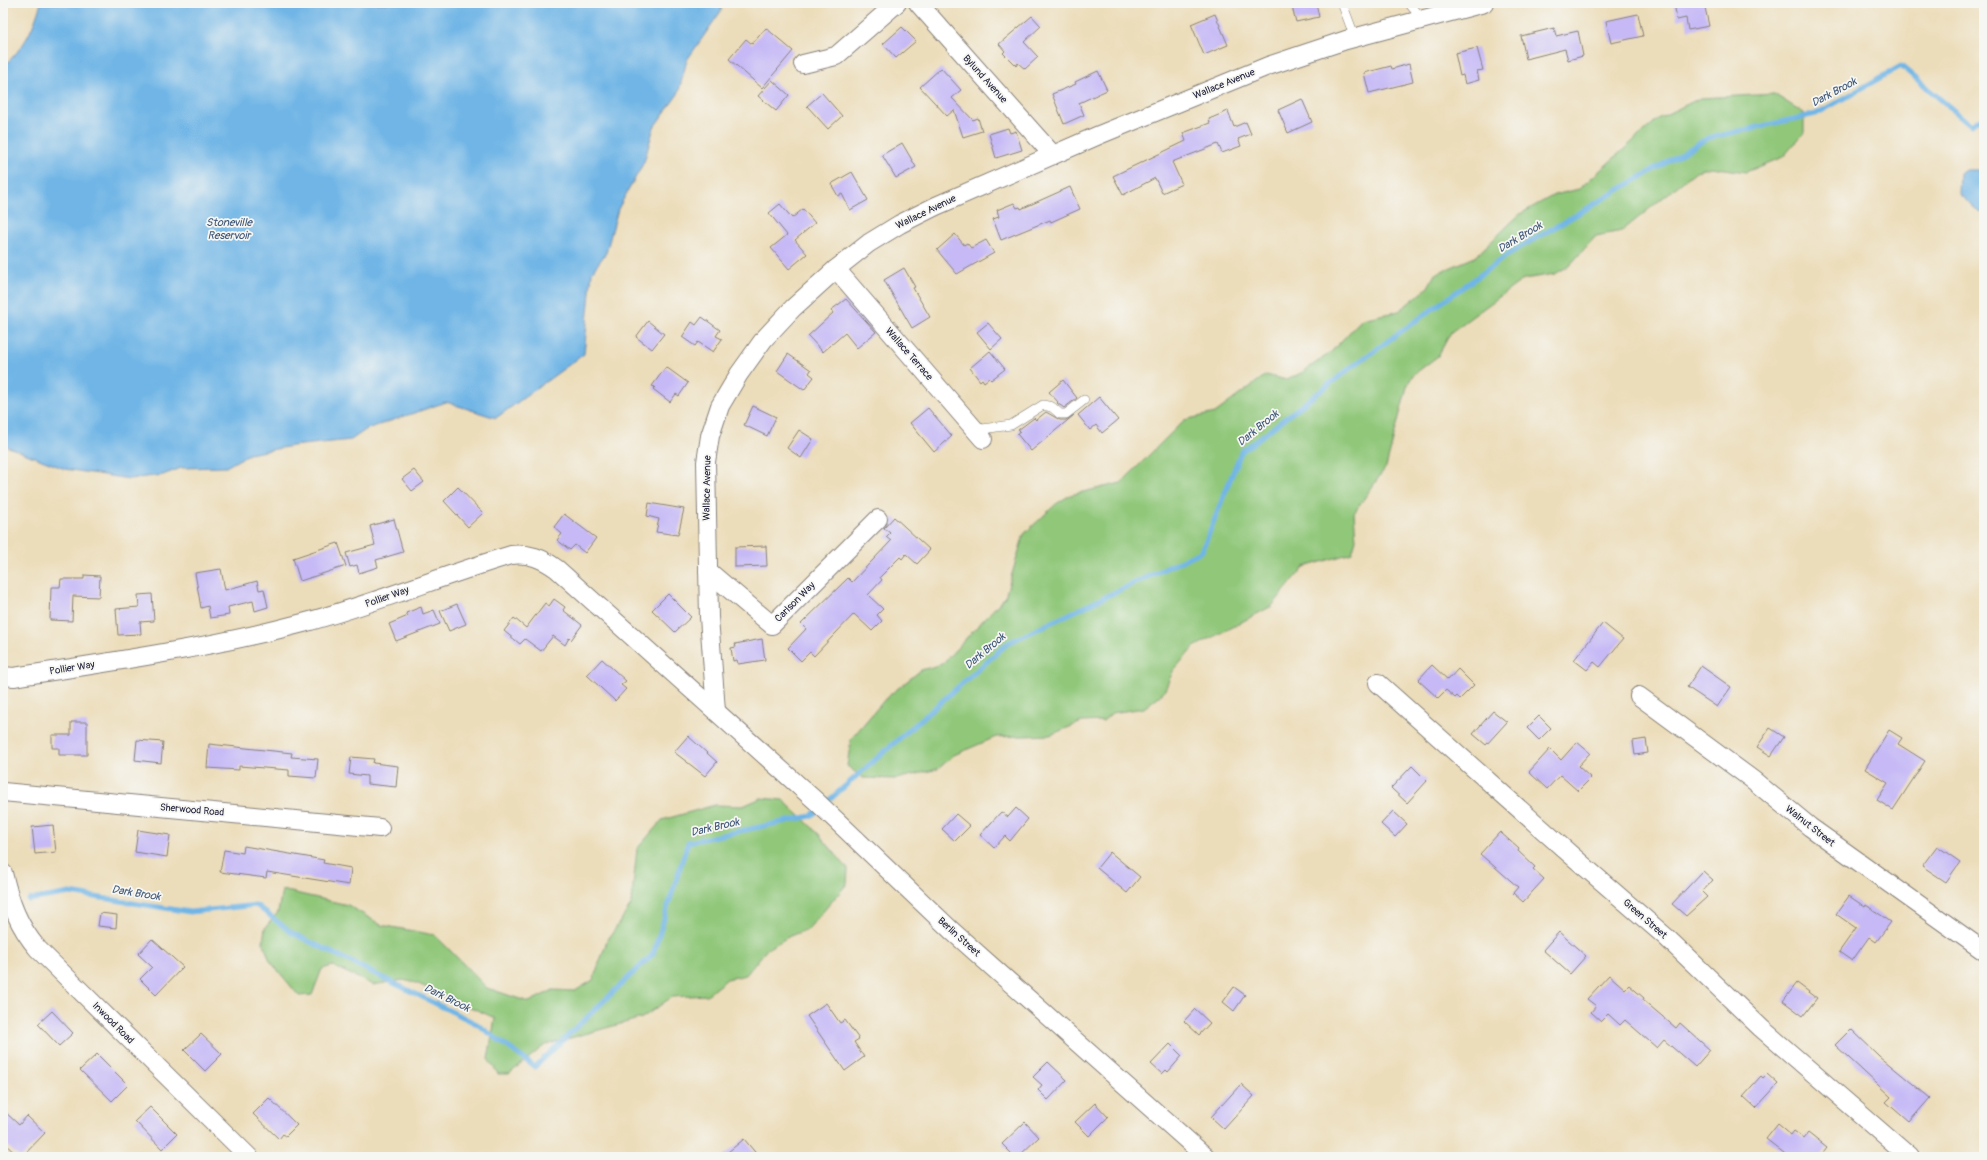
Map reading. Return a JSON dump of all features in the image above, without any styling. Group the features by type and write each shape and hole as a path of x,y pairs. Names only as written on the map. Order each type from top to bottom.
{"street":[{"path":"803,64 836,56 897,3"},
{"name":"Bylund Avenue","path":"918,3 1054,155"},
{"name":"Wallace Avenue","path":"716,712 709,617 706,462 713,423 720,406 739,374 764,339 793,308 836,269 869,242 916,215 1054,155 1268,66 1355,38 1484,3"},
{"name":"Wallace Terrace","path":"836,269 979,435"},
{"name":"Carlson Way","path":"708,571 772,625 878,519"},
{"name":"Pollier Way","path":"3,676 14,677 166,653 258,634 355,608 511,555 526,554 546,561 557,569 716,712"},
{"name":"Green Street","path":"1378,683 1570,854 1666,937 1761,1028 1910,1157"},
{"name":"Walnut Street","path":"1639,696 1753,780 1810,827 1984,951"},
{"name":"Berlin Street","path":"716,712 822,806 952,931 1206,1157"},
{"name":"Sherwood Road","path":"3,792 380,828"},
{"name":"Inwood Road","path":"3,873 9,896 20,924 38,949 249,1157"}],"lane":[{"path":"1342,3 1355,38"},
{"path":"1410,3 1423,20"},
{"path":"979,435 1011,425 1043,405 1052,407 1060,414 1066,414 1084,400"}],"green space":[{"path":"1774,94 1804,113 1804,133 1783,157 1746,172 1711,167 1696,171 1622,231 1596,236 1569,266 1555,274 1524,279 1451,332 1438,356 1412,376 1407,387 1386,467 1354,513 1356,540 1352,553 1304,567 1272,606 1194,647 1173,671 1164,692 1144,708 1112,713 1103,721 1082,722 1050,735 996,737 954,755 938,769 896,779 863,778 847,766 851,739 886,698 921,670 942,664 1005,597 1024,534 1056,504 1070,495 1121,483 1184,420 1215,413 1266,375 1287,380 1303,372 1330,353 1362,319 1399,311 1428,287 1435,274 1475,257 1520,214 1554,195 1579,189 1659,118 1700,98"},
{"path":"761,798 783,800 817,832 848,869 847,884 808,929 790,936 767,949 746,975 727,979 707,995 672,997 642,1018 545,1045 509,1074 498,1074 488,1059 495,1018 416,983 403,980 373,985 333,966 322,969 312,995 299,996 270,961 263,942 265,928 278,912 282,890 348,905 381,925 435,935 487,988 529,1002 553,990 575,991 593,980 607,941 631,905 637,849 662,820 715,805 743,806"}],"water":[{"name":"Stoneville Reservoir","path":"41,3 722,3 721,11 687,60 678,94 654,127 644,162 618,209 606,253 592,272 584,354 496,418 446,402 367,429 351,440 292,446 249,454 226,467 181,468 163,475 129,479 65,469 3,445 3,67 17,52 27,38"},
{"path":"1965,170 1984,170 1984,213 1979,212 1959,194 1960,174"}],"building":[{"path":"1291,3 1316,3 1319,17 1296,22"},
{"path":"1674,3 1704,3 1709,26 1688,30 1686,18 1677,20"},
{"path":"1215,14 1228,45 1204,55 1191,24"},
{"path":"1638,14 1643,36 1611,43 1606,21"},
{"path":"1032,16 1041,26 1024,42 1038,57 1025,69 1018,63 1016,66 1003,53 1005,51 999,44"},
{"path":"902,27 916,41 896,58 883,44"},
{"path":"766,28 793,51 762,88 729,59 746,39 752,44"},
{"path":"1554,28 1556,36 1578,31 1583,56 1568,60 1565,49 1526,59 1521,36"},
{"path":"1477,48 1483,70 1477,71 1479,80 1465,84 1463,75 1460,76 1455,53"},
{"path":"1409,64 1413,82 1369,93 1364,73 1391,66 1392,69"},
{"path":"941,68 961,90 952,98 973,120 978,118 982,131 963,137 954,110 947,116 920,87"},
{"path":"1098,71 1107,90 1079,103 1084,115 1064,124 1052,94 1076,84 1075,82"},
{"path":"772,80 789,95 776,111 758,96"},
{"path":"822,93 842,116 828,129 807,106"},
{"path":"1302,99 1312,122 1288,133 1278,110"},
{"path":"1228,111 1234,127 1246,122 1251,134 1238,139 1241,146 1222,153 1218,144 1172,162 1182,184 1162,193 1155,178 1123,195 1113,176 1186,141 1183,133 1210,123 1209,119"},
{"path":"1008,128 1010,133 1016,131 1022,150 996,158 989,134"},
{"path":"902,143 916,167 896,178 882,155"},
{"path":"852,172 868,200 850,210 842,194 838,196 831,184"},
{"path":"1070,187 1080,209 1051,222 1050,220 1001,240 993,219 999,217 997,210 1014,203 1017,208 1020,207 1021,209"},
{"path":"780,204 792,218 803,209 815,223 795,240 807,254 789,269 771,248 787,235 769,213"},
{"path":"955,234 964,245 967,243 971,248 986,240 994,253 957,274 937,250"},
{"path":"904,268 915,287 913,288 930,317 912,328 884,280"},
{"path":"846,299 876,332 857,348 845,333 823,352 808,336 833,313 831,310"},
{"path":"702,317 720,330 716,336 722,339 713,352 698,342 695,346 682,337 692,322 696,325"},
{"path":"648,321 664,334 652,349 636,337"},
{"path":"988,323 1002,339 991,349 977,332"},
{"path":"990,351 1005,369 991,380 989,378 984,382 982,379 980,381 970,368"},
{"path":"788,354 811,370 809,373 814,377 804,390 777,371"},
{"path":"666,367 688,383 679,396 676,394 670,402 653,389 655,387 652,386"},
{"path":"1063,380 1077,398 1064,408 1057,403 1058,402 1049,392"},
{"path":"1099,397 1118,420 1102,433 1096,425 1090,430 1078,415"},
{"path":"753,406 776,417 767,436 744,425"},
{"path":"928,408 952,436 934,452 910,423"},
{"path":"1046,412 1060,420 1066,420 1074,415 1031,451 1017,434 1020,432 1018,430 1034,418 1036,420"},
{"path":"799,430 813,439 801,458 787,448"},
{"path":"414,470 424,482 412,491 402,479"},
{"path":"458,487 483,513 468,527 444,501"},
{"path":"649,503 684,509 678,535 656,532 659,519 647,516"},
{"path":"564,514 596,538 585,553 575,545 570,550 557,540 562,534 554,527"},
{"path":"894,517 930,550 917,564 906,554 902,559 900,557 880,577 882,580 868,595 883,609 877,615 882,621 872,631 854,614 814,656 810,652 801,661 788,648 806,629 801,624 848,578 852,582 891,541 886,537 890,533 884,528"},
{"path":"394,519 403,552 376,560 378,567 359,573 357,565 350,567 346,553 375,545 370,526"},
{"path":"338,543 346,566 300,581 293,558"},
{"path":"766,546 767,566 735,567 735,547"},
{"path":"221,569 225,590 257,581 259,590 264,589 268,607 255,611 253,601 228,607 229,615 210,618 208,606 201,608 195,573"},
{"path":"84,575 100,576 99,597 73,596 72,621 50,620 51,587 60,587 61,579 84,579"},
{"path":"152,594 154,621 140,622 141,634 118,635 116,609 139,607 138,595"},
{"path":"668,594 691,617 675,632 652,610"},
{"path":"554,599 565,607 563,610 582,625 571,640 569,638 565,645 553,636 541,651 525,639 520,644 504,631 514,618 526,628 545,603 549,606"},
{"path":"457,604 466,624 449,631 440,611"},
{"path":"421,607 423,614 434,610 440,624 396,641 389,624 408,616 406,613"},
{"path":"1603,623 1623,639 1600,667 1594,662 1587,670 1574,660"},
{"path":"762,639 765,660 738,664 737,660 733,661 731,648 736,647 735,644"},
{"path":"602,659 626,681 621,685 626,689 615,701 587,675"},
{"path":"1432,665 1448,680 1458,669 1474,685 1460,699 1457,696 1455,698 1446,690 1438,698 1418,680"},
{"path":"1701,666 1731,687 1717,707 1687,687"},
{"path":"1493,711 1507,722 1486,745 1473,734"},
{"path":"1539,716 1551,728 1539,740 1527,728"},
{"path":"71,722 87,722 87,755 59,755 59,748 52,748 52,735 71,735"},
{"path":"1770,728 1784,737 1771,756 1757,747"},
{"path":"1889,730 1902,738 1898,744 1925,761 1893,810 1877,800 1888,783 1865,769"},
{"path":"688,736 717,762 705,776 674,752"},
{"path":"1646,739 1648,753 1635,755 1633,741"},
{"path":"137,740 163,742 161,763 135,760"},
{"path":"1577,742 1590,753 1578,766 1591,778 1578,791 1560,775 1547,789 1529,772 1550,749 1561,760"},
{"path":"209,744 292,753 291,757 318,759 316,778 289,776 289,770 239,766 239,770 207,768"},
{"path":"351,757 374,759 373,763 398,766 396,787 367,784 367,776 349,774"},
{"path":"1412,766 1427,781 1407,803 1391,788"},
{"path":"1016,808 1028,819 1010,841 1005,836 994,848 980,835 1001,812 1008,817"},
{"path":"1393,811 1407,824 1395,837 1381,824"},
{"path":"956,814 970,826 955,841 942,829"},
{"path":"53,825 56,852 35,854 32,827"},
{"path":"138,830 170,835 167,857 135,852"},
{"path":"1500,832 1519,849 1518,851 1535,867 1533,869 1544,879 1523,902 1513,893 1518,887 1480,854"},
{"path":"244,846 324,860 323,863 351,868 349,885 267,872 266,878 220,872 224,850 243,853"},
{"path":"1937,846 1960,862 1946,882 1922,866"},
{"path":"1110,852 1140,877 1127,893 1097,868"},
{"path":"1703,871 1713,880 1702,892 1707,897 1686,916 1672,904"},
{"path":"1849,896 1865,907 1866,905 1891,922 1876,942 1869,937 1852,961 1839,952 1856,928 1836,914"},
{"path":"100,913 117,915 116,928 98,926"},
{"path":"1559,932 1586,956 1570,974 1543,950"},
{"path":"152,939 183,967 156,995 140,979 152,967 138,954"},
{"path":"1609,975 1625,989 1629,985 1644,998 1643,1000 1676,1028 1680,1023 1710,1050 1695,1067 1664,1040 1657,1048 1625,1020 1620,1025 1608,1014 1601,1021 1591,1012 1596,1006 1587,999"},
{"path":"1797,983 1817,998 1803,1016 1783,1001"},
{"path":"1234,987 1245,995 1234,1011 1223,1002"},
{"path":"826,1003 840,1023 845,1020 859,1039 854,1042 864,1057 845,1071 807,1016"},
{"path":"1195,1009 1210,1023 1199,1035 1184,1021"},
{"path":"52,1011 73,1033 59,1046 38,1024"},
{"path":"1851,1029 1879,1056 1930,1098 1909,1122 1886,1102 1891,1097 1835,1045"},
{"path":"201,1034 222,1054 205,1071 184,1050"},
{"path":"1170,1044 1182,1056 1168,1072 1166,1070 1162,1074 1151,1064"},
{"path":"97,1054 128,1085 112,1101 80,1070"},
{"path":"1048,1062 1067,1080 1048,1100 1038,1090 1042,1085 1033,1077"},
{"path":"1767,1074 1778,1084 1756,1108 1743,1096 1761,1076 1763,1078"},
{"path":"1241,1084 1254,1096 1224,1129 1211,1117"},
{"path":"269,1098 297,1125 286,1136 283,1134 279,1139 253,1114"},
{"path":"1095,1103 1108,1117 1089,1136 1075,1122"},
{"path":"150,1107 177,1134 162,1149 135,1121"},
{"path":"3,1110 19,1125 27,1116 45,1133 22,1157 19,1157 3,1142"},
{"path":"1025,1122 1039,1137 1018,1157 1015,1157 1002,1144"},
{"path":"1778,1124 1791,1135 1794,1131 1804,1138 1808,1133 1827,1148 1820,1157 1789,1157 1766,1139"},
{"path":"744,1139 759,1157 722,1157"}],"waterway":[{"name":"Dark Brook","path":"29,900 70,893 190,912 256,905 292,933 477,1024 535,1067 653,954 688,842 811,816 1008,643 1202,551 1241,452 1353,366 1512,252 1708,138 1816,114 1901,66 1971,125 1984,117"}]}
